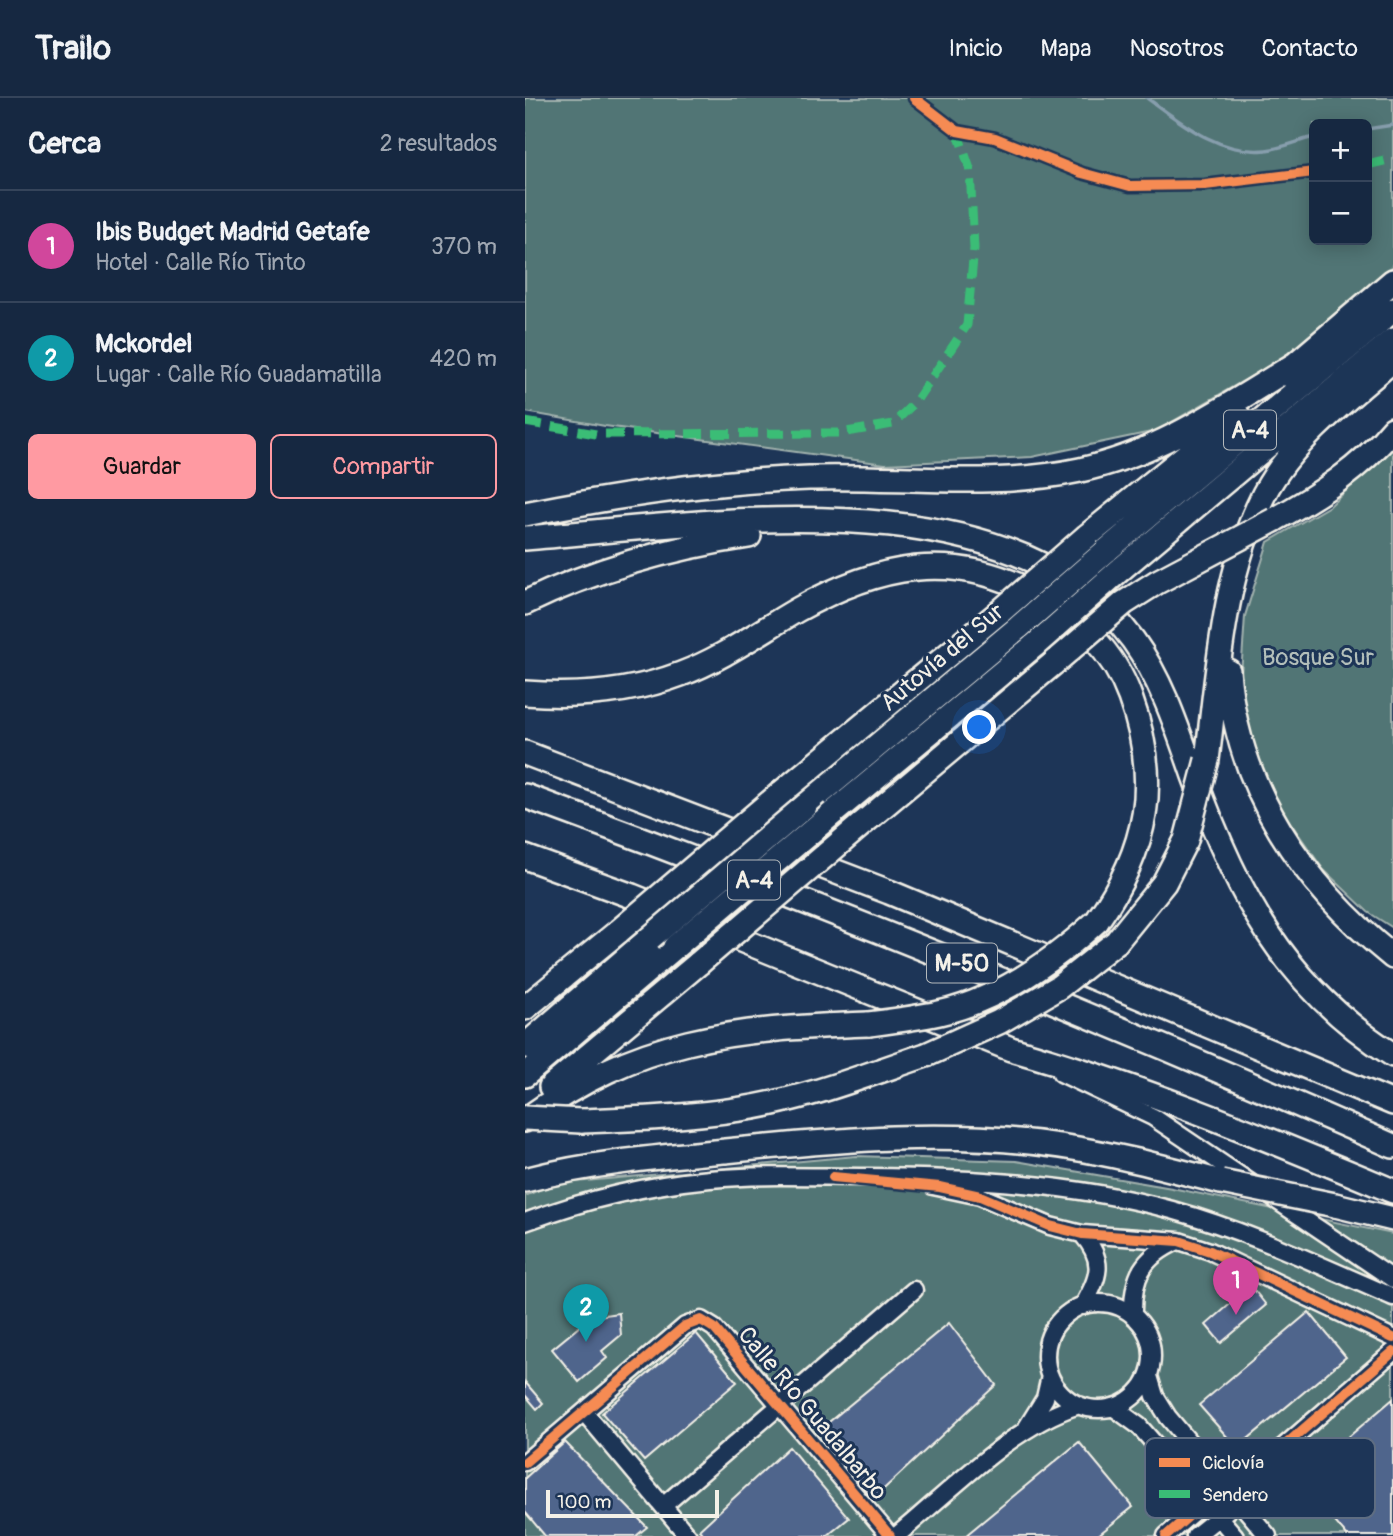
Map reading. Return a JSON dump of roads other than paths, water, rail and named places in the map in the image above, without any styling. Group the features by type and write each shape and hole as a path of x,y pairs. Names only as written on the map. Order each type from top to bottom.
{"highway":[{"path":"525,1009 1393,281"},
{"name":"Autovía del Sur","path":"525,1045 1393,310"},
{"name":"Autovía del Sur","path":"525,1075 1393,340"},
{"path":"525,1119 648,1119 743,1109 834,1087 926,1055 999,1022 1059,987 1117,942 1164,883 1186,840 1207,760 1228,603 1265,493 1295,452 1331,413 1393,360"},
{"path":"525,514 650,492 729,482 811,478 971,479 1081,470 1142,449 1207,419 1294,365"},
{"path":"525,1110 1124,603 1157,582 1274,520 1344,475 1393,429"},
{"path":"525,538 826,518 934,531 995,544 1034,559 1085,589 1133,639 1157,681 1216,836 1238,885 1270,938 1315,991 1357,1033 1393,1055"},
{"path":"525,603 593,573 690,545 756,535 827,530 934,531"},
{"path":"525,693 567,696 641,687 683,674 844,587 895,569 965,568 1009,580 1060,607 1101,644 1126,686 1143,730 1148,777 1143,824 1134,858 1117,892 1097,921 1042,967 989,997 940,1013 869,1024 743,1032 661,1048 601,1072 562,1093 525,1119"},
{"path":"1225,633 1230,702 1245,764 1279,832 1326,895 1356,927 1393,957"},
{"name":"M-50","path":"525,754 889,892 1393,1102"},
{"name":"M-50","path":"525,796 905,940 1206,1063 1393,1146"},
{"path":"525,851 1011,1049 1075,1067 1288,1147 1393,1191"},
{"path":"525,857 632,896"},
{"path":"1326,895 1393,944"},
{"path":"525,999 573,968"},
{"path":"1315,991 1377,1035 1393,1042"},
{"path":"525,1180 589,1166 702,1153 827,1141 940,1137 1058,1145 1130,1158 1221,1182 1393,1219"}],"street":[{"path":"1011,1049 1153,1117 1393,1279"},
{"path":"833,1177 940,1186 981,1196 1050,1226 1103,1238 1178,1241 1210,1251 1393,1338"},
{"path":"525,1222 568,1206 624,1192 709,1179 941,1178 1050,1185 1171,1210 1245,1234 1393,1297"},
{"path":"1082,1234 1094,1248 1099,1265 1095,1283 1083,1306"},
{"path":"1133,1316 1132,1292 1139,1273 1164,1247 1178,1241"},
{"path":"663,1506 914,1290"},
{"path":"1027,1427 1045,1398 1050,1376 1047,1354 1051,1334 1059,1321 1083,1306 1110,1304 1133,1316 1144,1328 1151,1345 1149,1376 1155,1396 1186,1438"},
{"name":"Calle Río Guadalbarbo","path":"584,1412 685,1326 701,1320 714,1328 890,1536"},
{"path":"1296,1438 1390,1359"},
{"path":"1050,1376 1066,1397 1079,1405 1095,1409 1113,1407 1129,1401 1141,1390 1149,1376"},
{"path":"896,1536 1027,1427 1079,1405"},
{"path":"1113,1407 1139,1426 1150,1438"},
{"path":"525,1462 584,1412 688,1536"},
{"path":"1165,1536 1186,1518"},
{"path":"1195,1536 1217,1518"},
{"path":"1219,1518 1235,1536"},
{"path":"1253,1518 1268,1536"}],"waterway":[{"path":"1147,98 1202,135 1233,148 1266,150 1309,138"},
{"path":"1372,128 1393,125"}],"place":[{"name":"Ibis Budget Madrid Getafe","path":"1236,1315"},
{"name":"Mckordel","path":"586,1342"}],"park label":[{"name":"Bosque Sur","path":"1318,657"}]}
